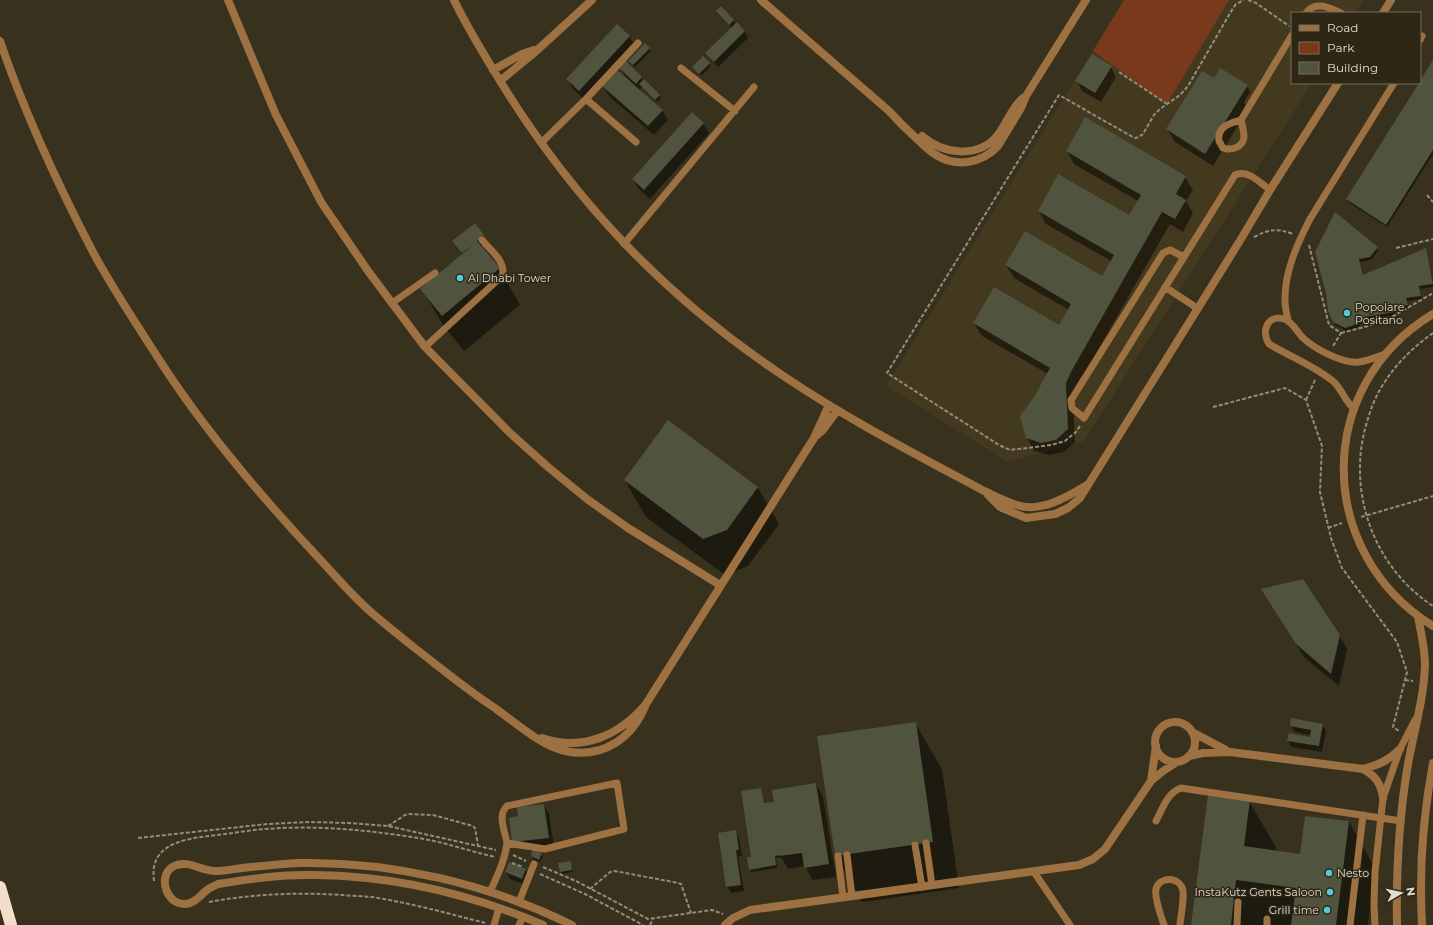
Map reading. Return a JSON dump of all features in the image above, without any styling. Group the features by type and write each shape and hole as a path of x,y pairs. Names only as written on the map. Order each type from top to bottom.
{"highway":[{"path":"0,887 11,925"}],"street":[{"path":"228,0 276,115 321,202 348,243 425,347 510,433 587,499 628,528 720,585"},
{"path":"454,0 466,25 510,99 560,170 587,204 624,244 669,288 725,335 786,378 837,411 984,492 1018,506 1036,506 1054,503 1070,496 1087,485"},
{"path":"500,81 592,0"},
{"path":"761,0 889,111 901,118 928,141 936,146 954,152 963,152 982,147 997,136 1016,106 1026,96 1086,0"},
{"path":"1384,12 1391,0"},
{"path":"0,41 13,80 38,140 95,256 163,365 200,420 282,518 370,612 471,692 532,734 548,740 563,743 579,743 595,740 610,734 624,726 636,716 646,704 814,438 829,406"},
{"path":"493,70 522,54 538,48"},
{"path":"984,492 1000,507 1026,518 1055,514 1068,508 1080,498 1270,190 1337,84"},
{"path":"1433,314 1407,332 1385,354 1369,377 1354,409 1346,436 1343,464 1345,492 1350,520 1361,548 1376,574 1395,597 1418,617 1433,626"},
{"path":"814,438 822,431 837,411"},
{"path":"1397,925 1396,892 1401,821 1408,765 1423,688 1425,664 1424,642 1418,617"},
{"path":"1151,781 1157,734 1165,725 1171,723 1183,724 1192,732 1217,747 1230,752"},
{"path":"1190,756 1194,744 1192,732"},
{"path":"1156,746 1161,756 1166,760 1177,762"},
{"path":"1363,769 1377,766 1390,759 1400,749"},
{"path":"725,925 733,918 750,910 1079,865 1093,859 1105,849 1151,781 1177,762 1190,756 1203,753 1230,752 1363,769 1371,773 1378,780 1382,789 1383,798"},
{"path":"1422,925 1421,872 1433,763"},
{"path":"542,925 499,908 440,891 380,880 347,876 313,875 247,879 218,884 209,888 191,903 182,904 173,900 167,893 165,884 166,875 172,867 180,864 189,864 204,870 217,872 270,865 357,865 426,875 467,885 519,902 572,925"}],"lane":[{"path":"1307,12 1309,8 1318,6 1338,12"},
{"path":"1242,120 1226,125 1220,132 1218,137 1223,148 1231,150 1240,145 1244,135 1242,120 1291,37"},
{"path":"541,143 586,99 638,43"},
{"path":"681,68 735,111"},
{"path":"1288,320 1285,302 1286,284 1290,267 1301,237 1310,219 1393,84"},
{"path":"624,244 754,87"},
{"path":"586,99 636,142"},
{"path":"1184,257 1170,250 1163,252 1071,400 1072,408 1084,418 1235,175 1245,173 1270,190"},
{"path":"425,347 502,276 504,270 501,262 482,240"},
{"path":"392,303 435,273"},
{"path":"1165,287 1197,308"},
{"path":"1354,409 1347,404 1334,382 1269,344 1266,339 1266,327 1275,319 1282,318 1288,320 1308,342 1328,354 1343,360 1358,362 1385,354"},
{"path":"1375,925 1375,872 1383,798 1400,749 1417,716"},
{"path":"490,892 502,866 506,852 507,843 502,819 503,809 507,806 617,783 624,829 545,849 507,843"},
{"path":"1156,820 1169,796 1174,791 1181,788 1401,821"},
{"path":"1350,925 1363,815"},
{"path":"926,843 932,885"},
{"path":"915,845 922,887"},
{"path":"847,855 852,896"},
{"path":"838,856 843,897"},
{"path":"519,902 534,864"},
{"path":"1034,872 1070,925"},
{"path":"1164,925 1156,896 1156,890 1158,884 1163,880 1169,879 1175,880 1180,884 1183,890 1180,925"},
{"path":"1237,925 1238,902"},
{"path":"494,925 499,908"},
{"path":"520,925 523,917"}],"path":[{"path":"1084,418 1076,432 1064,441 1051,445 1010,450 999,445 887,373 1059,95 1135,138 1139,137 1143,134 1154,115 1180,95 1188,86 1233,8 1236,4 1244,0"},
{"path":"1248,0 1256,3 1291,27"},
{"path":"1119,72 1168,104"},
{"path":"1427,195 1433,202"},
{"path":"1241,239 1248,242 1254,237 1269,230 1287,232 1307,240 1329,325 1341,333"},
{"path":"1396,248 1433,239"},
{"path":"1328,354 1341,333 1368,326 1390,318 1433,293"},
{"path":"1433,333 1419,343 1399,362 1383,384 1371,408 1363,435 1359,462 1360,489 1366,516 1380,550 1403,581 1416,594 1433,606"},
{"path":"1306,400 1319,372"},
{"path":"1213,407 1285,388 1306,400 1322,446 1320,492 1328,528 1342,568 1397,642 1406,672 1393,727 1407,736"},
{"path":"1328,528 1350,520 1433,496"},
{"path":"388,826 405,815 433,815 473,826 475,828 478,846"},
{"path":"138,838 267,824 325,823 388,826 506,852 590,889 648,919 712,910 733,918"},
{"path":"590,889 610,872 615,871 678,883 682,884 691,913"},
{"path":"650,925 653,919"}],"shaded area":[{"path":"1124,0 1364,1 1357,12 1291,12 1291,84 1311,84 1084,441 1008,462 886,386"}],"green space":[{"path":"1124,0 1229,0 1167,104 1093,51"}],"building":[{"path":"721,6 734,20 729,25 716,11"},
{"path":"737,22 745,31 714,62 705,53"},
{"path":"617,24 630,36 579,91 566,79"},
{"path":"645,43 650,48 633,65 628,61"},
{"path":"1092,54 1112,66 1095,93 1075,81"},
{"path":"703,56 710,63 699,74 692,67"},
{"path":"625,60 642,77 636,84 618,67"},
{"path":"1433,60 1433,150 1386,225 1346,199 1418,84 1421,84 1421,79"},
{"path":"1220,68 1248,85 1205,154 1166,129 1202,71 1214,78"},
{"path":"617,70 663,110 648,126 602,86"},
{"path":"644,79 660,95 655,100 639,84"},
{"path":"692,112 704,123 644,190 632,179"},
{"path":"1085,117 1186,176 1176,194 1186,200 1175,219 1162,212 1072,370 1066,383 1068,429 1056,440 1041,443 1026,438 1020,416 1034,397 1050,368 973,323 994,287 1059,325 1071,304 1005,265 1025,231 1102,276 1114,255 1038,211 1058,174 1129,215 1141,195 1066,151"},
{"path":"1335,212 1378,247 1370,257 1359,259 1363,275 1426,248 1433,284 1419,286 1421,296 1406,298 1408,305 1394,307 1395,312 1364,317 1357,324 1345,328 1333,322 1328,310 1326,293 1315,252"},
{"name":"Al Dhabi Tower","path":"475,223 484,235 477,241 500,268 442,316 420,289 473,245 462,253 452,241"},
{"path":"668,420 758,487 727,530 703,539 624,480"},
{"path":"1303,579 1340,635 1331,674 1296,644 1261,589"},
{"path":"1291,718 1323,724 1319,746 1287,741 1289,733 1310,737 1311,730 1290,726"},
{"path":"916,722 933,842 835,856 817,736"},
{"path":"816,783 829,864 804,868 802,853 775,856 776,865 749,870 747,857 751,857 741,791 761,788 764,803 774,802 772,790"},
{"path":"1208,795 1250,800 1244,846 1300,854 1305,816 1349,821 1336,925 1291,925 1296,888 1236,880 1231,925 1191,925"},
{"path":"544,804 549,838 512,842 509,818 518,816 517,807"},
{"path":"736,830 739,850 736,850 741,885 726,887 718,833"},
{"path":"533,849 542,853 539,860 531,856"},
{"path":"571,861 572,870 560,872 558,863"},
{"path":"509,862 526,869 522,879 505,872"}],"place":[{"name":"Al Dhabi Tower","path":"460,278"},
{"name":"Popolare Positano","path":"1347,313"},
{"name":"Nesto","path":"1329,873"},
{"name":"InstaKutz Gents Saloon","path":"1330,892"},
{"name":"Grill time","path":"1327,910"}]}
